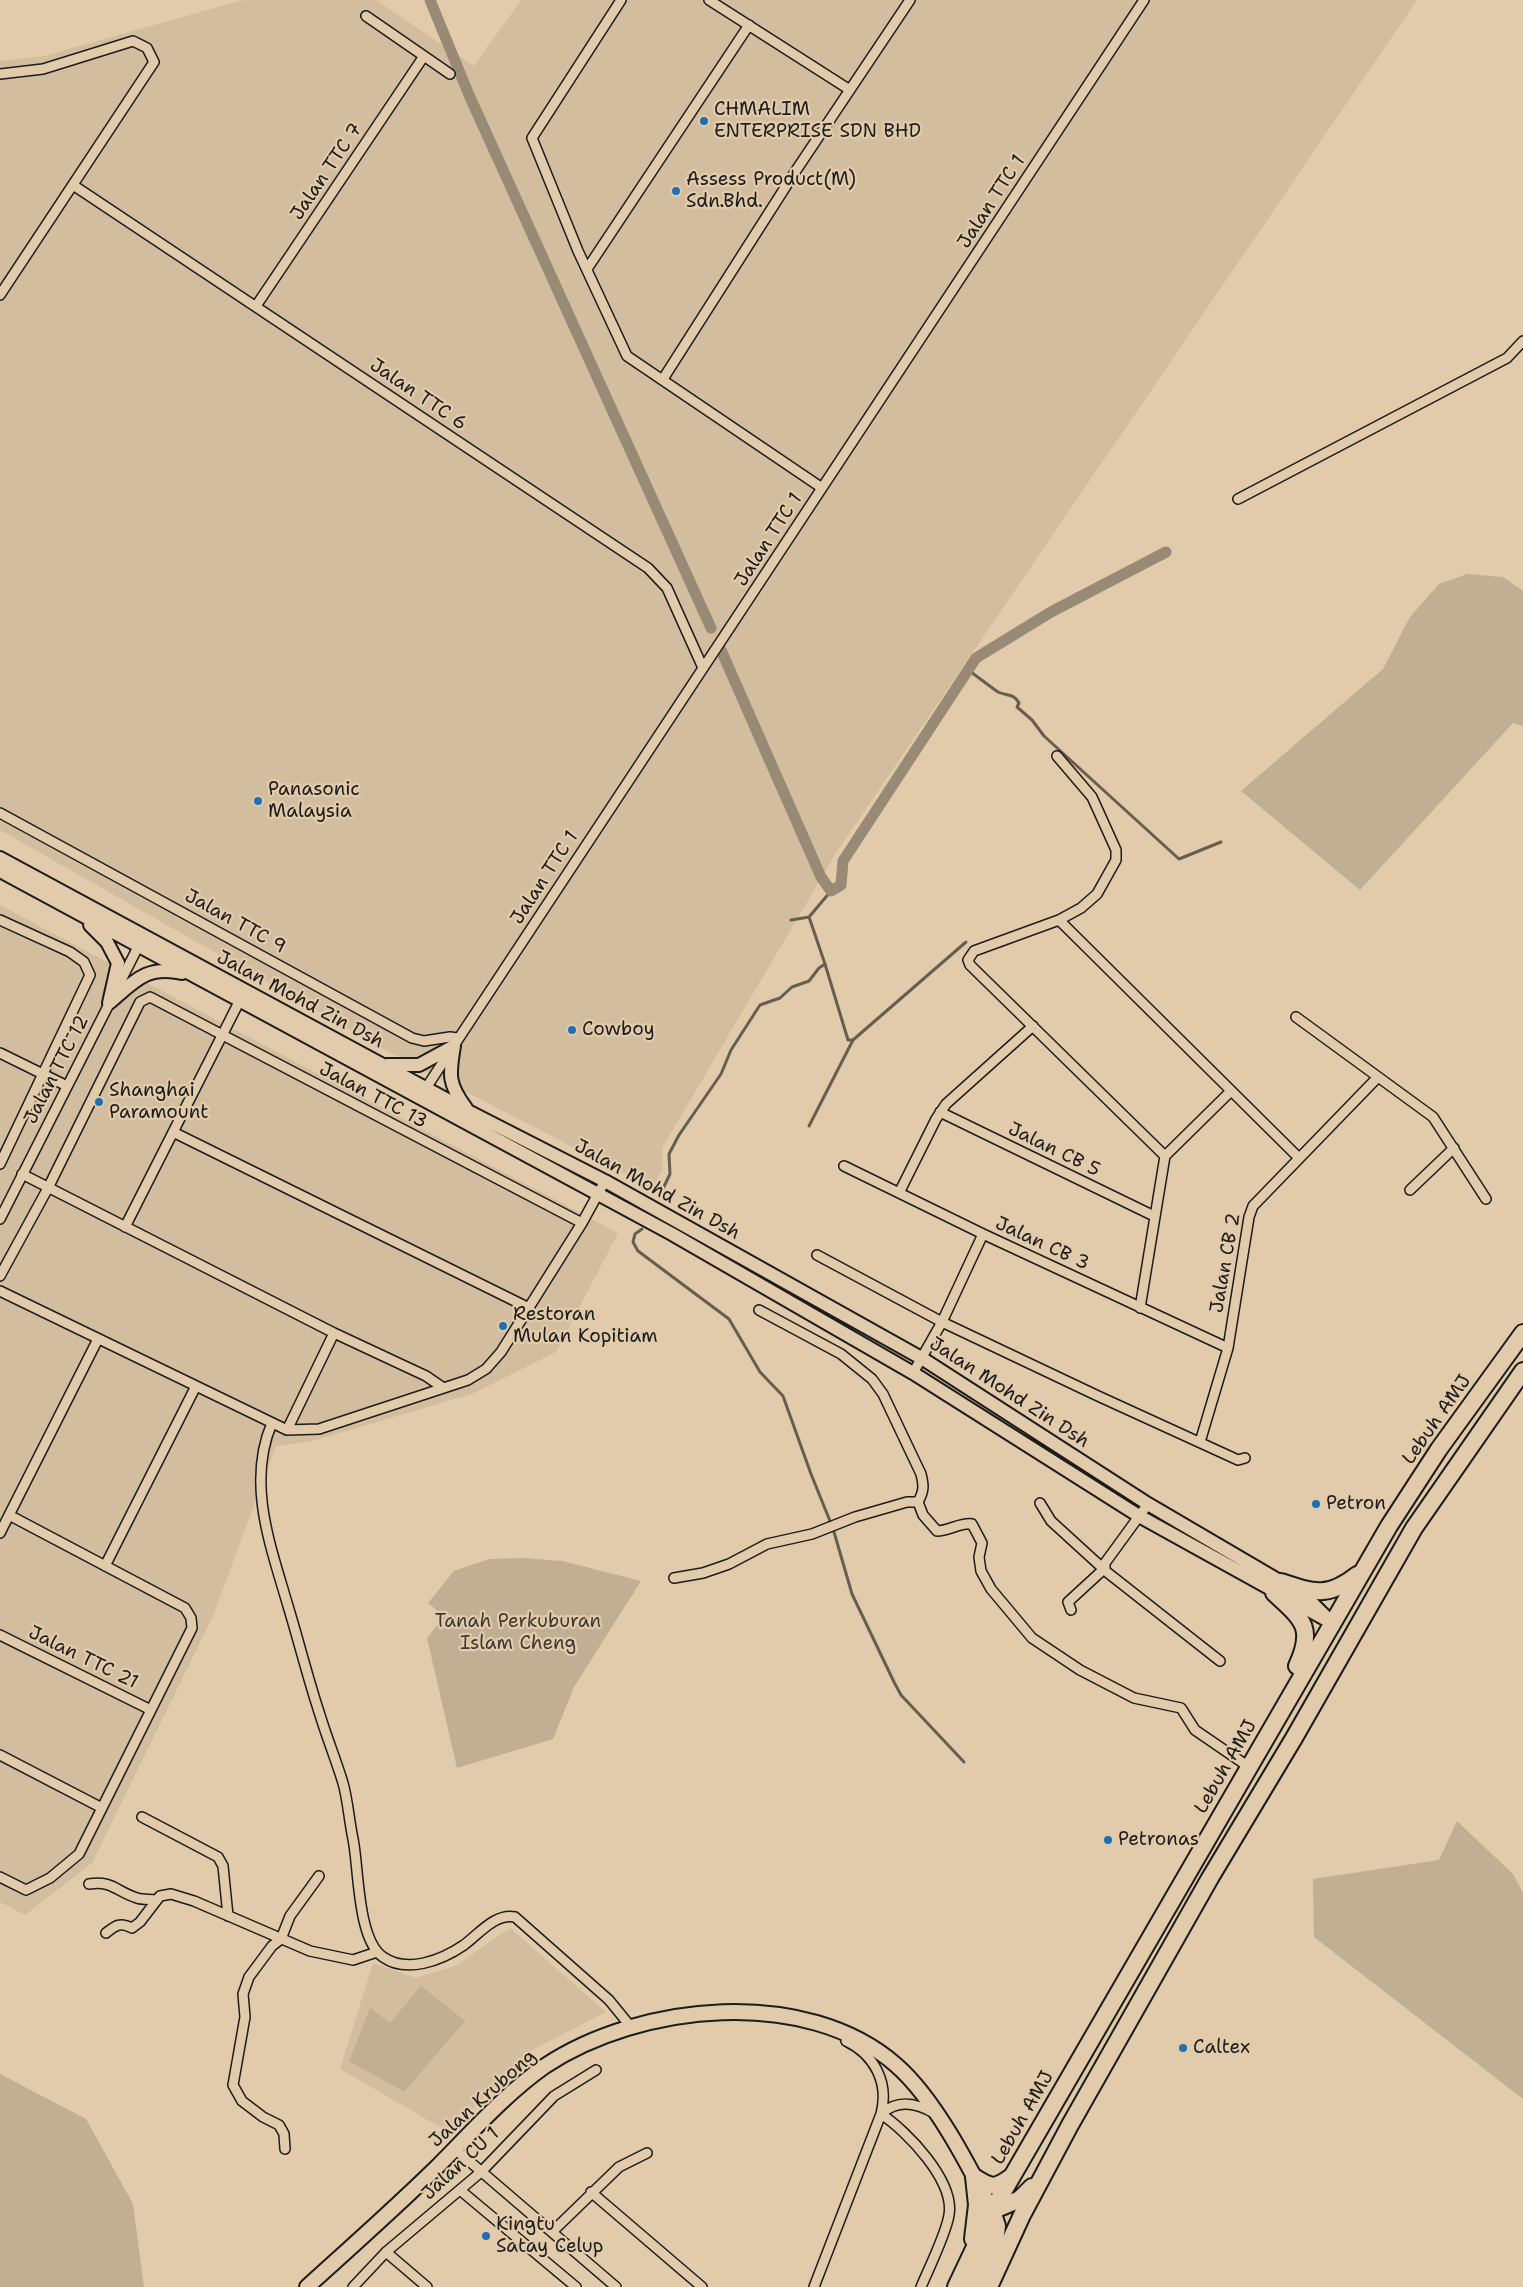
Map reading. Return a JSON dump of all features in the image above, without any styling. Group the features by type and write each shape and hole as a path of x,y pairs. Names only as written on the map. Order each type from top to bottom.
{"highway":[{"name":"Lebuh AMJ","path":"962,2284 992,2212 1012,2176 1388,1526 1439,1448 1523,1333"},
{"path":"989,2287 1041,2178 1210,1878 1310,1710 1414,1528 1448,1476 1523,1371"},
{"path":"1310,1710 1314,1688 1336,1646 1332,1622 1347,1619 1359,1607 1431,1489 1448,1476"},
{"path":"1277,1587 1326,1592 1336,1589 1362,1571"},
{"path":"1277,1587 1301,1621 1307,1641 1282,1698 1280,1712"},
{"path":"974,2177 988,2186 999,2186 1012,2176"},
{"path":"962,2284 975,2233 977,2205 974,2177"},
{"path":"992,2212 1020,2199 1041,2178"}],"main road":[{"name":"Jalan Mohd Zin Dsh","path":"0,858 141,941 197,977 423,1093 913,1373 1139,1516 1277,1587"},
{"name":"Jalan Mohd Zin Dsh","path":"0,871 74,911 141,941 381,1065 423,1093 468,1111 605,1180 923,1359 1277,1587"},
{"path":"74,911 98,932 115,954 118,963 109,1003"},
{"path":"109,1003 141,976 151,972 171,971 197,977"},
{"path":"381,1065 406,1067 419,1065 456,1042"},
{"path":"456,1042 450,1080 454,1092 468,1111"},
{"path":"1277,1587 1332,1622"},
{"name":"Jalan Krubong","path":"307,2287 403,2200 506,2100 544,2067 588,2043 631,2027 695,2016 735,2012 775,2015 814,2021 854,2037 884,2055 909,2077 937,2115 974,2177 992,2212"}],"street":[{"path":"621,0 532,138 587,269 627,356 822,488"},
{"path":"709,0 850,90"},
{"path":"663,379 910,0"},
{"name":"Jalan TTC 1","path":"423,1093 1144,0"},
{"path":"366,16 450,74"},
{"path":"587,269 749,25"},
{"path":"0,74 43,69 133,41 140,43 151,53 154,62 0,295"},
{"name":"Jalan TTC 7","path":"256,306 424,56"},
{"name":"Jalan TTC 6","path":"73,185 648,568 667,588 703,668"},
{"path":"1238,499 1507,358 1523,341"},
{"path":"1056,756 1092,797 1118,854 1112,870 1097,894 1081,908 1059,920 974,951 968,960 1165,1156"},
{"name":"Jalan TTC 9","path":"0,813 412,1038 424,1041 450,1037 456,1042"},
{"path":"0,920 70,952 84,962 90,976 0,1164"},
{"path":"1059,920 1298,1157"},
{"name":"Jalan TTC 12","path":"0,1219 141,941"},
{"name":"Jalan TTC 13","path":"48,1188 140,1002 150,998 582,1223"},
{"path":"125,1227 240,1000"},
{"path":"1296,1017 1433,1117 1486,1199"},
{"path":"899,1193 940,1112 1033,1026"},
{"path":"0,1053 67,1086"},
{"name":"Jalan CB 2","path":"1200,1442 1228,1348 1249,1216 1258,1198 1378,1077"},
{"path":"1140,1308 1165,1156 1231,1091"},
{"name":"Jalan CB 5","path":"940,1112 1154,1216"},
{"path":"173,1132 529,1308"},
{"path":"1410,1190 1454,1148"},
{"name":"Jalan CB 3","path":"844,1166 983,1234 1228,1348"},
{"path":"22,1174 334,1333 426,1376 442,1387"},
{"path":"0,1291 286,1430 319,1429 468,1380 486,1369 501,1352 529,1308 582,1223 605,1180"},
{"path":"0,1276 48,1188"},
{"path":"913,1373 923,1359 942,1322 983,1234"},
{"path":"817,1256 942,1322 1098,1396 1238,1460 1245,1458"},
{"path":"759,1310 841,1354 872,1379 883,1394 921,1474 924,1487 918,1502 923,1515 937,1531 947,1531 972,1524 982,1543 979,1557 981,1571 988,1583 1032,1638 1080,1670 1134,1698 1180,1708 1195,1730 1249,1767"},
{"path":"286,1430 334,1333"},
{"path":"0,1533 98,1339"},
{"path":"105,1566 196,1386"},
{"path":"272,1423 263,1443 261,1466 264,1527 343,1785 356,1855 360,1904 369,1934 377,1952 397,1963 415,1965 432,1961 458,1949 495,1920 507,1916 515,1917 609,2000 631,2027"},
{"path":"674,1578 703,1573 729,1564 768,1544 812,1534 855,1517 900,1504 918,1502"},
{"path":"1040,1503 1051,1521 1105,1568 1108,1573 1220,1661"},
{"path":"1071,1610 1068,1602 1105,1568 1105,1563 1148,1504"},
{"path":"0,1877 26,1890 50,1878 79,1854 192,1628 185,1608 9,1515"},
{"name":"Jalan TTC 21","path":"0,1635 151,1710"},
{"path":"0,1755 102,1808"},
{"path":"142,1818 218,1857 223,1866 228,1916"},
{"path":"285,2149 284,2134 279,2125 263,2117 242,2101 234,2085 244,2017 242,1994 249,1977 272,1946 281,1939 290,1916 320,1876"},
{"path":"89,1884 101,1882 112,1884 123,1892 139,1899 156,1900"},
{"path":"106,1933 116,1925 123,1924 132,1928 140,1922 160,1896 171,1894 310,1951 353,1960 366,1958 377,1952"},
{"path":"814,2021 827,2032 855,2046 873,2062 884,2090 882,2114 814,2287"},
{"name":"Jalan CU 1","path":"353,2287 386,2252 481,2172 554,2096 596,2070"},
{"path":"882,2114 901,2103 919,2106 937,2115"},
{"path":"882,2114 907,2133 942,2182 948,2196 949,2216 922,2287"},
{"path":"455,2149 616,2287"},
{"path":"552,2232 591,2192 626,2162 647,2154"},
{"path":"460,2190 576,2287"},
{"path":"591,2192 702,2287"},
{"path":"386,2252 427,2287"}],"shaded area":[{"path":"243,0 376,0 474,66 521,0 1417,0 836,853 662,1148 663,1169 652,1188 393,1054 0,830 0,61 44,56"},
{"path":"0,905 618,1233 556,1352 472,1394 309,1442 276,1446 213,1616 92,1863 25,1915 0,1902"},
{"path":"510,1928 606,2012 526,2053 450,2133 340,2069 373,1963 416,1978 457,1965"}],"green space":[{"path":"1467,574 1503,577 1523,591 1523,726 1513,723 1360,890 1241,791 1383,669 1410,617 1439,584"},
{"name":"Tanah Perkuburan Islam Cheng","path":"523,1558 562,1561 641,1581 574,1687 553,1739 457,1768 427,1638 444,1616 428,1603 454,1571 489,1559"},
{"path":"1457,1821 1513,1874 1523,1893 1523,2099 1314,1937 1313,1879 1439,1860"},
{"path":"421,1986 465,2021 404,2092 349,2061 370,2008 390,2023"},
{"path":"0,2074 86,2119 133,2204 144,2287 0,2287"}],"waterway":[{"path":"430,0 469,95 711,628"},
{"path":"721,650 821,877 831,891 841,885 843,861 976,658 1051,612 1166,552"},
{"path":"968,670 998,692 1015,698 1019,703 1017,707 1032,720 1044,736 1179,859 1221,842"},
{"path":"831,891 809,917 848,1040 853,1040 966,942"},
{"path":"791,920 809,917"},
{"path":"660,1195 670,1174 669,1154 679,1135 721,1074 731,1050 760,1005 780,998 792,987 809,981 819,968 825,964"},
{"path":"809,1126 853,1040"},
{"path":"642,1229 635,1234 633,1242 638,1251 729,1319 760,1372 783,1396 830,1521"},
{"path":"834,1532 852,1594 901,1695 964,1762"}],"place":[{"name":"CHMALIM ENTERPRISE SDN BHD","path":"704,121"},
{"name":"Assess Product(M) Sdn.Bhd.","path":"676,191"},
{"name":"Panasonic Malaysia","path":"258,801"},
{"name":"Cowboy","path":"572,1030"},
{"name":"Shanghai Paramount","path":"99,1102"},
{"name":"Restoran Mulan Kopitiam","path":"503,1326"},
{"name":"Petron","path":"1316,1504"},
{"name":"Petronas","path":"1108,1840"},
{"name":"Caltex","path":"1183,2048"},
{"name":"Kingtu Satay Celup","path":"486,2236"}]}
